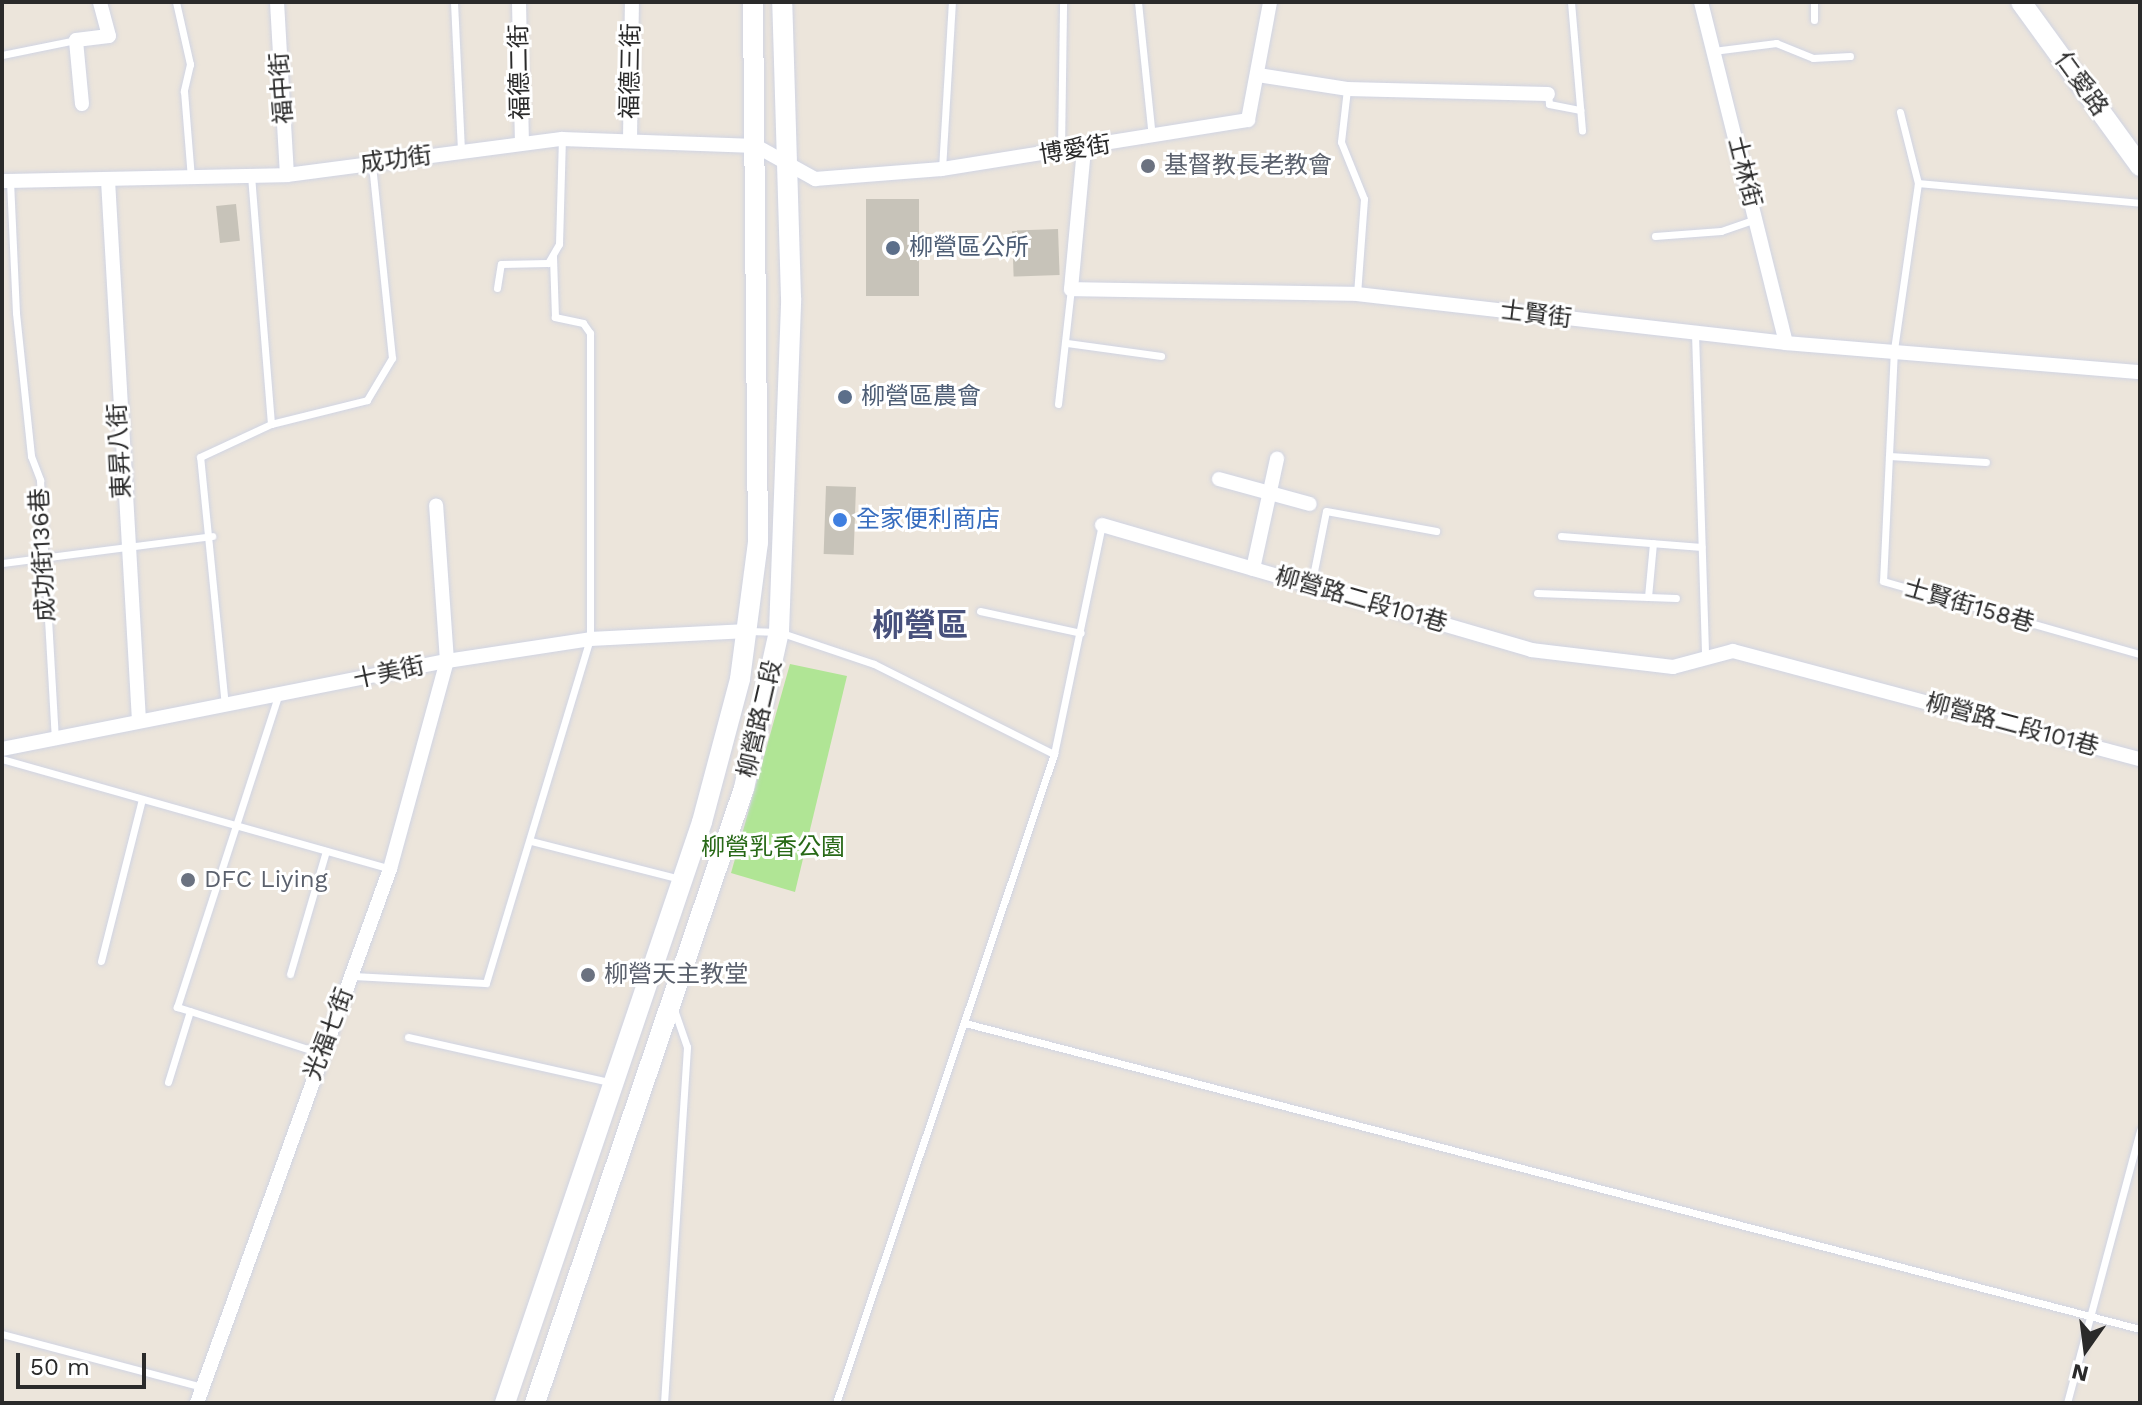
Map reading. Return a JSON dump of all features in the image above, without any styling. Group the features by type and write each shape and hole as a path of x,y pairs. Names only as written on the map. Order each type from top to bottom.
{"street":[{"path":"82,104 76,40 109,36 100,2"},
{"name":"福中街","path":"277,2 287,175"},
{"name":"福德二街","path":"519,2 522,142"},
{"name":"福德三街","path":"630,140 632,2"},
{"name":"柳營路二段","path":"505,1403 715,782 748,631 758,543 753,2"},
{"name":"柳營路二段","path":"535,1403 744,788 779,632 791,298 782,2"},
{"name":"博愛街","path":"785,164 815,179 942,169 1084,149 1248,120 1270,2"},
{"name":"士林街","path":"1701,2 1786,343"},
{"name":"仁愛路","path":"2021,2 2140,166"},
{"path":"1258,75 1347,89 1548,94"},
{"name":"成功街","path":"6,181 191,180 287,175 562,139 756,146 785,164"},
{"path":"1071,289 1084,149"},
{"name":"東昇八街","path":"108,180 125,545 139,721"},
{"name":"士賢街","path":"1071,289 1357,294 1786,343 1894,349 2140,372"},
{"path":"1253,569 1277,459"},
{"path":"1219,479 1310,504"},
{"name":"光福七街","path":"197,1403 320,1053 390,869 447,661 436,505"},
{"name":"柳營路二段101巷","path":"1102,525 1531,650 1673,667 1705,653 1733,651 2140,759"},
{"name":"十美街","path":"2,749 447,661 590,639 748,631"}],"lane":[{"path":"176,2 190,64 184,91 191,180"},
{"path":"454,2 461,152"},
{"path":"942,169 952,2"},
{"path":"1061,152 1063,2"},
{"path":"1138,2 1152,137"},
{"path":"1571,2 1582,131"},
{"path":"1814,2 1814,20"},
{"path":"2,55 76,40"},
{"path":"1713,51 1776,43 1813,58 1850,56"},
{"path":"1347,89 1341,142 1364,199 1357,294"},
{"path":"1548,94 1549,104 1580,110"},
{"path":"1900,112 1918,183 2140,203"},
{"path":"351,976 486,983 590,639 590,333 583,323 555,317 553,256 562,139"},
{"path":"225,706 212,536 200,457 271,424 367,400 392,358 372,163"},
{"path":"251,177 271,424"},
{"name":"成功街136巷","path":"6,181 31,456 40,480 55,739"},
{"name":"士賢街158巷","path":"1918,183 1894,349 1883,581 2140,654"},
{"path":"1655,236 1721,231 1755,219"},
{"path":"497,288 501,264 548,263 553,256"},
{"path":"1058,404 1071,289"},
{"path":"1695,333 1705,653"},
{"path":"1067,343 1161,356"},
{"path":"1889,456 1986,462"},
{"path":"1311,586 1326,511 1436,531"},
{"name":"柳營路二段101巷","path":"836,1403 1054,754 1102,525"},
{"path":"2,563 212,536"},
{"path":"1561,536 1702,547"},
{"path":"1648,597 1653,543"},
{"path":"1537,593 1676,598"},
{"path":"980,611 1081,633"},
{"name":"十美街","path":"748,631 779,632"},
{"path":"779,632 874,664 1054,754"},
{"path":"278,696 177,1007 320,1053"},
{"path":"2,759 390,869"},
{"path":"101,961 142,799"},
{"path":"531,841 681,880"},
{"path":"290,974 326,851"},
{"path":"644,990 671,1002 687,1047 664,1403"},
{"path":"168,1082 190,1011"},
{"path":"965,1023 2140,1329"},
{"path":"408,1037 613,1083"},
{"path":"2067,1403 2088,1315 2140,1131"},
{"path":"2,1334 203,1387"}],"green space":[{"name":"柳營乳香公園","path":"790,664 847,676 795,892 731,873"}],"building":[{"name":"柳營區公所","path":"866,199 919,199 919,296 866,296"},
{"path":"236,204 240,241 220,243 216,206"},
{"path":"1058,229 1060,275 1014,277 1012,231"},
{"name":"全家便利商店","path":"826,486 856,487 854,555 824,554"}],"place":[{"name":"基督教長老教會","path":"1148,166"},
{"name":"柳營區公所","path":"893,248"},
{"name":"柳營區農會","path":"845,397"},
{"name":"全家便利商店","path":"840,520"},
{"name":"DFC Liying","path":"188,880"},
{"name":"柳營天主教堂","path":"588,975"}],"district":[{"name":"柳營區","path":"920,625"}]}
